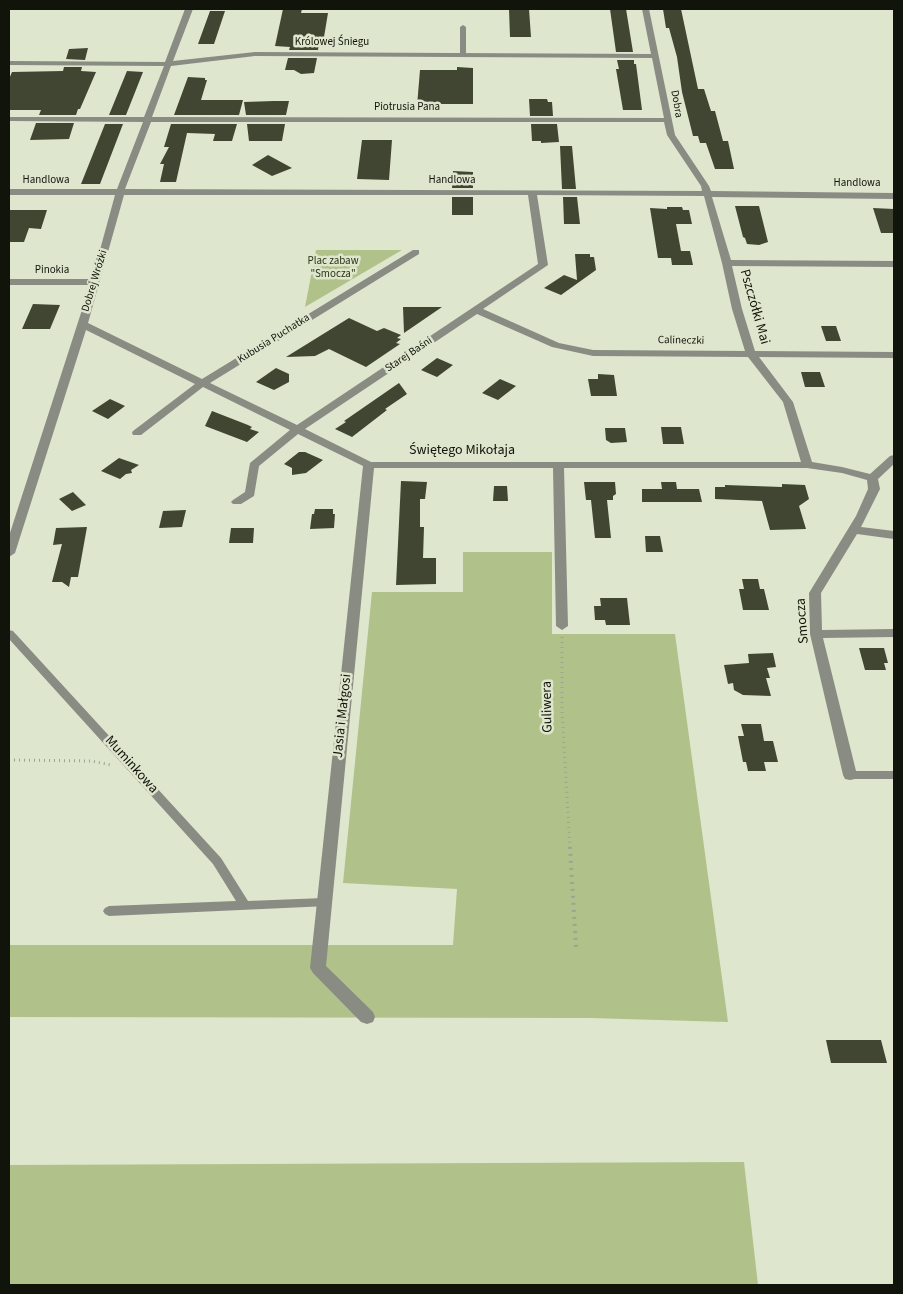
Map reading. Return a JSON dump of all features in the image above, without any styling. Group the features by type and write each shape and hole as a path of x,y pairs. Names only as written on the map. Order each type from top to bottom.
{"street":[{"name":"Dobra","path":"646,9 656,56 666,120 671,135 708,194"},
{"name":"Dobrej Wróżki","path":"9,553 96,282 120,192 169,64 187,10"},
{"name":"Królowej Śniegu","path":"9,63 169,64 255,54 656,56"},
{"name":"Piotrusia Pana","path":"9,120 666,120"},
{"name":"Handlowa","path":"9,192 532,192 894,196"},
{"name":"Starej Baśni","path":"237,502 250,494 254,465 297,430 543,265 532,192"},
{"name":"Pszczółki Mai","path":"708,194 727,263 737,310 752,354 788,402 807,465"},
{"name":"Kubusia Puchatka","path":"137,433 201,384 416,252"},
{"name":"Pszczółki Mai","path":"727,263 894,264"},
{"name":"Pinokia","path":"9,282 96,282"},
{"name":"Calineczki","path":"477,310 556,345 593,353 894,355"},
{"name":"Świętego Mikołaja","path":"82,324 369,465 807,465 842,470 872,478"},
{"path":"872,478 894,458"},
{"name":"Jasia i Małgosi","path":"367,1017 318,968 369,465"},
{"path":"558,466 562,626"},
{"name":"Smocza","path":"850,775 816,634 814,593 854,530 874,489 872,478"},
{"path":"854,530 894,535"},
{"path":"816,634 894,633"}],"lane":[{"path":"463,27 463,55"},
{"name":"Muminkowa","path":"9,633 217,861 244,905"},
{"path":"850,775 894,776"},
{"path":"109,911 324,903"}],"path":[{"name":"Guliwera","path":"562,626 562,711 576,947"},
{"path":"9,760 91,761 134,769"}],"green space":[{"name":"Plac zabaw \"Smocza\"","path":"316,250 402,250 305,307"},
{"path":"463,552 552,552 552,634 675,634 728,1022 590,1018 9,1017 9,945 453,945 457,889 343,883 372,592 463,592"},
{"path":"744,1162 758,1285 9,1285 9,1165"}],"building":[{"path":"283,9 302,9 301,13 328,13 323,43 319,43 318,50 289,50 290,47 275,46"},
{"path":"509,9 529,9 531,37 510,37"},
{"path":"610,9 626,9 633,52 616,52"},
{"path":"663,9 681,9 698,89 704,89 711,111 715,111 723,141 728,141 734,169 715,169 706,143 700,143 698,136 693,136 682,92 677,57 669,28 666,28"},
{"path":"210,11 225,11 214,44 198,44"},
{"path":"88,48 85,60 66,59 69,49"},
{"path":"288,58 317,58 314,73 301,74 294,70 285,70"},
{"path":"617,60 634,60 634,64 636,64 642,110 623,110 616,69 619,69"},
{"path":"64,67 82,67 81,71 96,72 76,115 39,115 41,110 9,110 9,79 12,72 63,71"},
{"path":"457,67 473,68 473,104 417,106 420,70 457,70"},
{"path":"127,71 143,72 126,115 109,115"},
{"path":"188,77 205,78 207,80 201,100 243,100 239,115 174,115"},
{"path":"529,99 547,99 548,102 552,102 553,116 530,116"},
{"path":"289,101 286,115 246,115 244,102"},
{"path":"36,123 74,123 69,139 30,140"},
{"path":"105,124 123,124 100,184 81,184"},
{"path":"171,124 237,124 232,141 213,141 215,134 187,133 176,182 160,182 164,164 160,164 169,147 164,147"},
{"path":"247,124 285,124 282,141 249,141"},
{"path":"531,124 557,124 559,142 541,143 541,141 532,141"},
{"path":"362,140 392,140 389,180 357,179"},
{"path":"560,146 572,146 576,189 562,189"},
{"path":"268,155 292,168 272,176 252,165"},
{"path":"453,171 473,172 473,188 452,188"},
{"path":"452,197 473,197 473,215 452,215"},
{"path":"563,197 577,197 580,224 564,224"},
{"path":"735,206 759,206 768,242 759,245 747,244 743,237"},
{"path":"667,207 682,207 683,210 689,210 692,224 676,224 681,251 690,251 693,265 672,265 671,258 658,258 650,208 667,209"},
{"path":"873,208 894,209 894,233 881,233"},
{"path":"9,210 47,210 41,229 29,228 24,242 9,242"},
{"path":"575,254 590,254 590,257 594,257 596,270 561,295 544,288 564,275 577,280"},
{"path":"33,304 60,305 50,329 22,329"},
{"path":"403,307 442,307 404,333"},
{"path":"349,318 377,331 384,328 401,335 397,338 401,339 396,343 400,344 366,367 329,349 315,356 286,357"},
{"path":"821,326 836,326 841,341 826,341"},
{"path":"437,358 453,365 437,377 421,370"},
{"path":"276,368 289,374 289,382 274,390 256,382"},
{"path":"801,372 820,372 825,387 805,387"},
{"path":"598,374 614,375 617,396 591,396 588,379 598,379"},
{"path":"500,379 516,386 498,400 482,393"},
{"path":"399,383 407,394 385,409 387,410 352,437 335,429 346,422 344,421"},
{"path":"110,399 125,406 108,419 92,411"},
{"path":"212,411 248,425 252,427 250,429 259,432 247,442 205,426"},
{"path":"661,427 681,427 684,444 663,444"},
{"path":"605,428 625,428 627,442 611,443 606,440"},
{"path":"299,452 305,452 323,460 306,473 292,475 292,468 284,464"},
{"path":"119,458 139,465 131,470 132,473 126,474 120,479 101,471"},
{"path":"401,481 427,482 425,499 420,499 420,527 424,527 423,558 436,558 436,584 396,585"},
{"path":"584,482 615,482 616,494 613,496 613,500 607,500 611,538 595,538 591,500 586,500"},
{"path":"661,482 676,482 677,489 699,489 702,502 642,502 642,489 662,489"},
{"path":"782,484 805,485 809,499 799,506 806,529 770,530 762,501 715,499 715,487 725,487 725,485 782,487"},
{"path":"494,486 507,486 508,501 493,501"},
{"path":"73,492 86,505 72,511 59,499"},
{"path":"315,509 333,509 333,514 335,514 334,528 310,529 312,514 314,514"},
{"path":"186,510 182,527 159,528 163,511"},
{"path":"87,527 78,577 71,577 69,587 62,582 52,582 62,544 53,545 56,528"},
{"path":"231,528 254,528 253,543 229,543"},
{"path":"645,536 660,536 663,552 646,552"},
{"path":"742,579 758,579 760,589 764,589 769,610 743,610 739,589 744,589"},
{"path":"600,598 627,598 630,625 606,625 605,620 595,620 594,606 601,606"},
{"path":"859,648 884,648 888,663 884,663 886,670 865,670"},
{"path":"773,653 776,667 767,668 770,678 766,678 771,696 743,695 734,690 733,683 728,684 724,665 749,663 748,654"},
{"path":"741,724 761,724 764,741 773,741 778,762 764,762 766,771 748,771 746,762 743,762 738,736 744,736"},
{"path":"826,1040 881,1040 887,1063 831,1063"}]}
